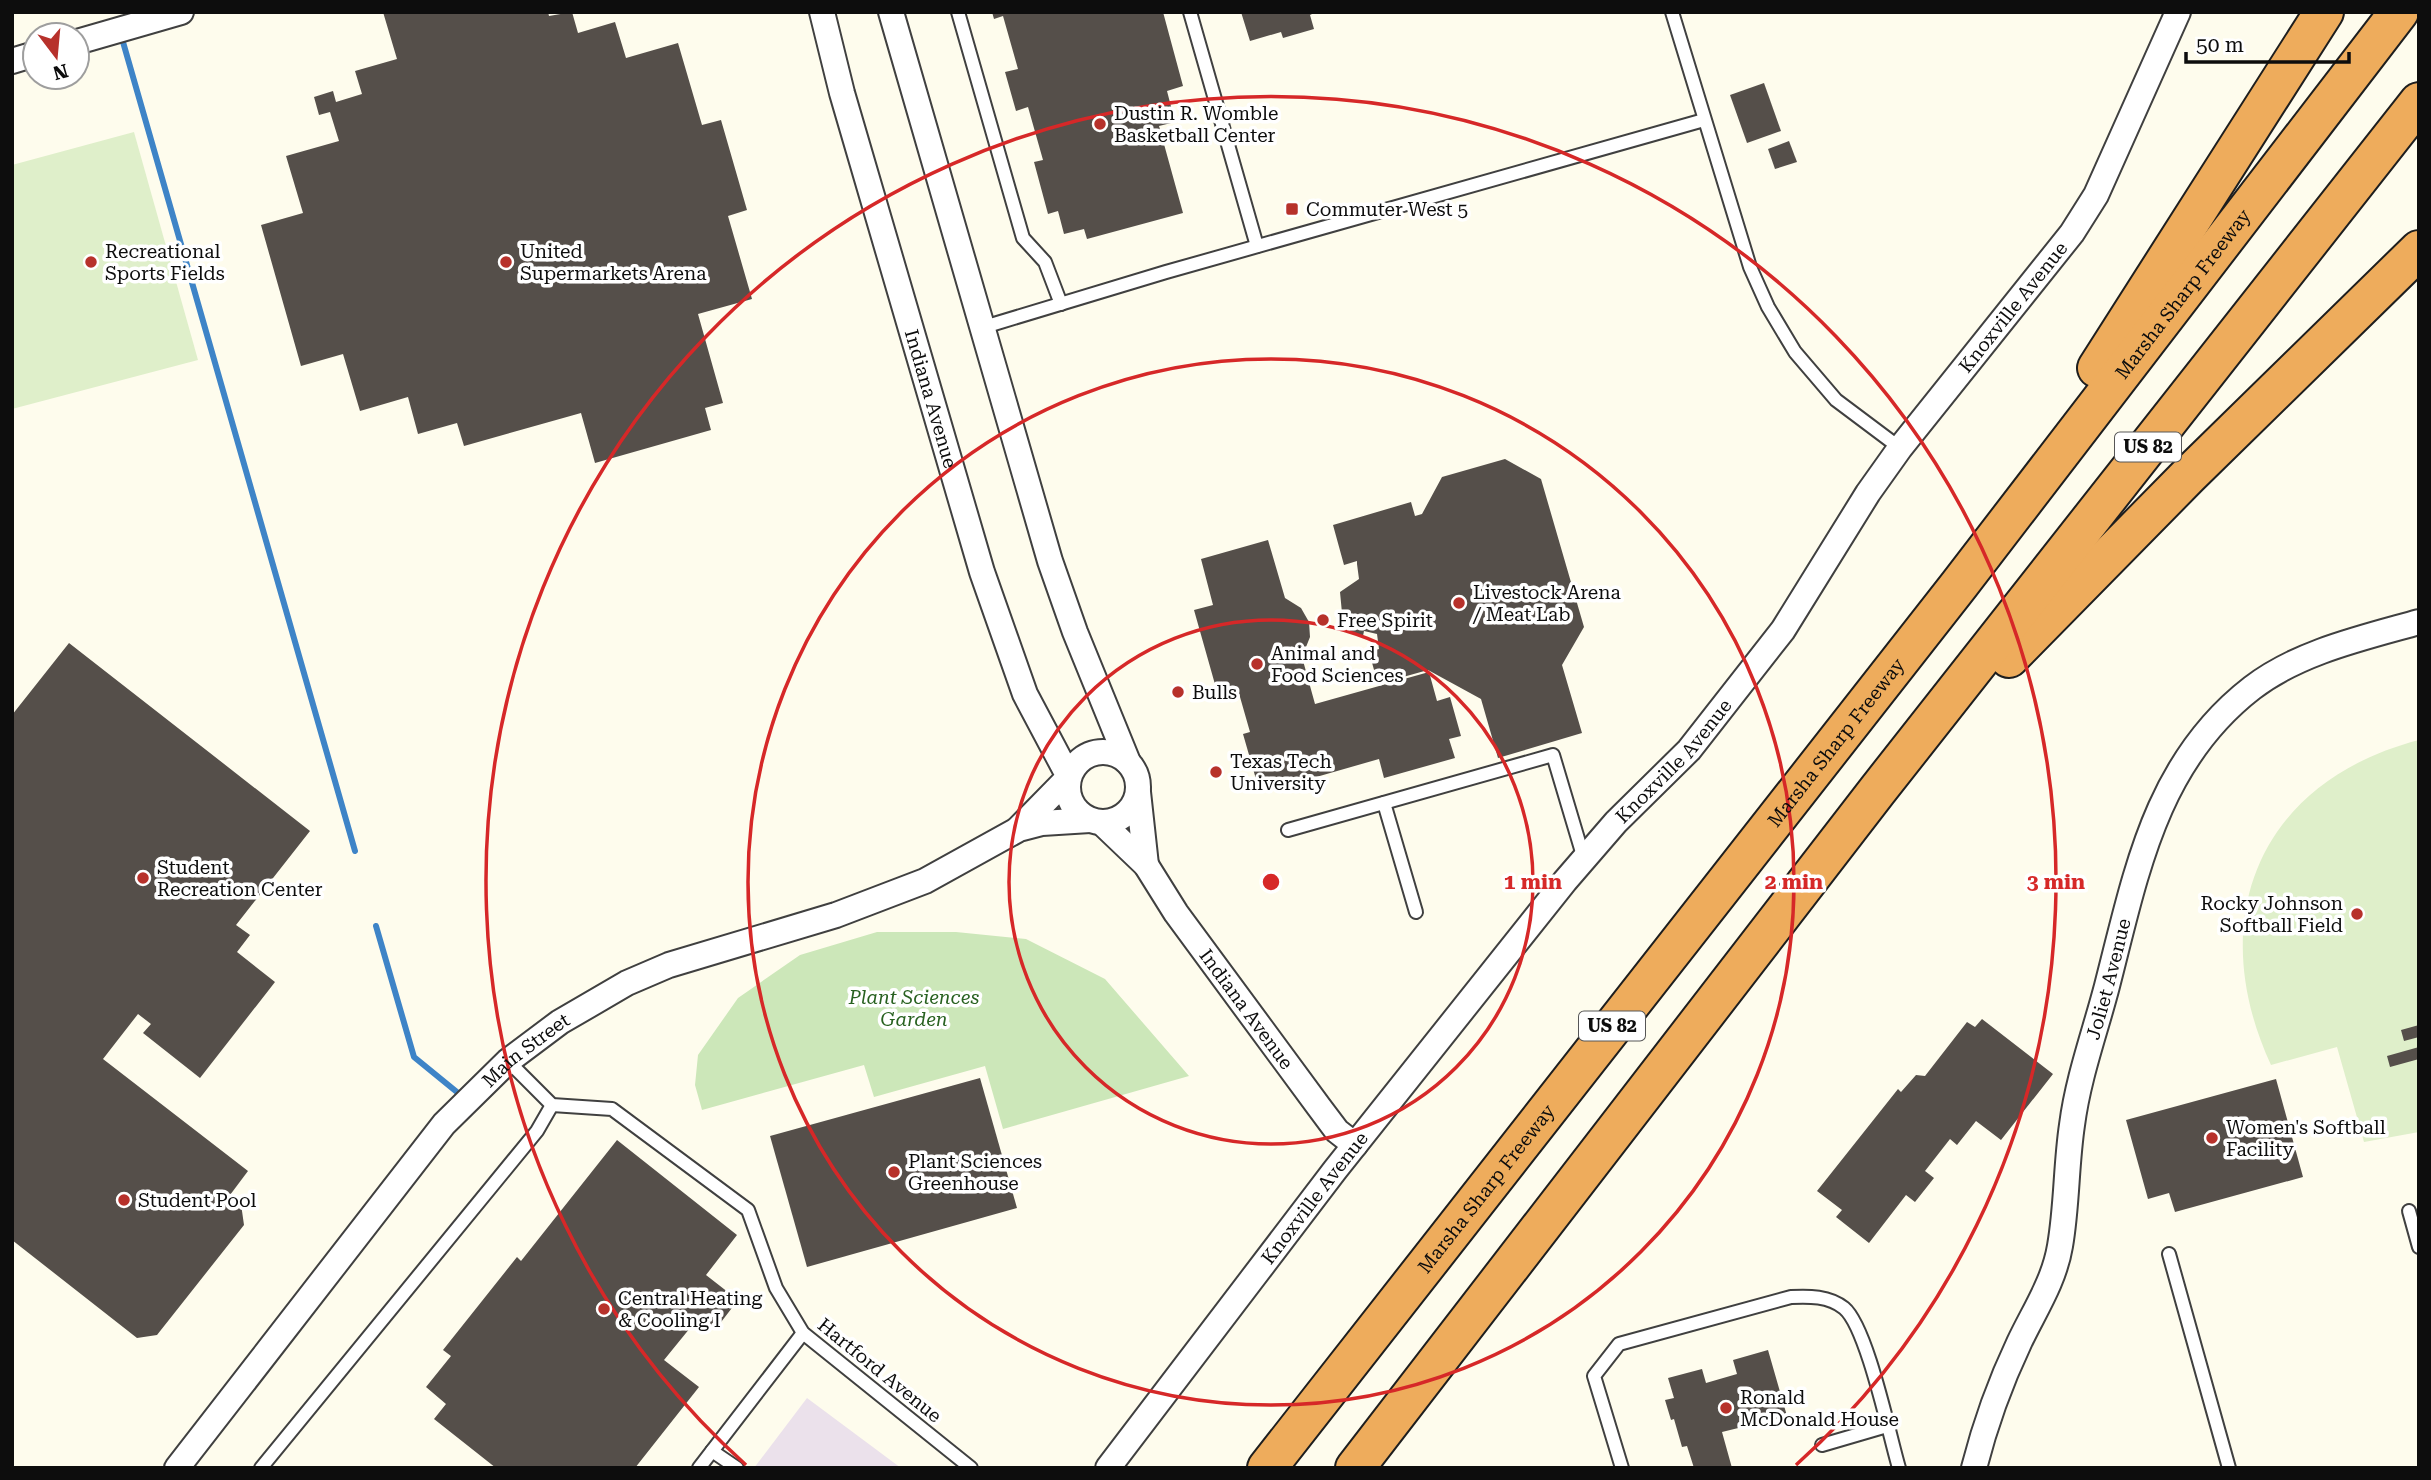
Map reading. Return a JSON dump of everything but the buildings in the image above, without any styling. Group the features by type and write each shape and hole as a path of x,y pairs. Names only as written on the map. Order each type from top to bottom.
{"highway":[{"path":"1959,585 2324,12"},
{"name":"Marsha Sharp Freeway","path":"1267,1468 1959,585 2399,12"},
{"name":"US 82","path":"1356,1468 1877,792 2419,102"},
{"path":"1877,792 2188,476 2419,250"}],"street":[{"path":"91,38 181,12"},
{"name":"Indiana Avenue","path":"822,12 846,107 982,572 1025,694 1069,777"},
{"path":"891,12 1050,561 1074,632 1128,762 1135,772 1138,792 1135,802 1122,817 1095,821 1073,805 1068,795 1069,777 1077,763 1097,752 1119,755 1128,762"},
{"name":"Knoxville Avenue","path":"1108,1468 1355,1145 1584,859 1616,822 1689,750 1783,630 1868,493 1900,448 2072,233 2096,195 2178,12"},
{"name":"Joliet Avenue","path":"1974,1468 1998,1391 2055,1268 2060,1246 2067,1157 2078,1091 2147,838 2168,788 2184,758 2209,729 2253,687 2315,654 2419,622"},
{"name":"Main Street","path":"177,1468 444,1124 508,1061 559,1023 627,983 729,945 881,899 925,881 1019,828 1069,777"},
{"name":"Indiana Avenue","path":"1138,792 1146,865"},
{"name":"Indiana Avenue","path":"1095,821 1146,865 1176,913 1331,1123 1355,1145"},
{"name":"Main Street","path":"1019,828 1042,823 1095,821"}],"lane":[{"path":"958,12 1023,238 1045,261 1061,304"},
{"path":"1190,12 1257,246"},
{"path":"1672,12 1749,267 1774,318 1795,352 1836,400 1900,448"},
{"path":"984,327 1257,246 1704,120"},
{"path":"1288,830 1553,755 1584,859"},
{"path":"1384,803 1416,912"},
{"path":"261,1468 537,1131 552,1105 508,1061"},
{"name":"Hartford Avenue","path":"552,1105 612,1109 748,1210 776,1288 803,1333 971,1468"},
{"path":"2409,1211 2419,1247"},
{"path":"2169,1254 2229,1468"},
{"path":"1622,1468 1594,1376 1619,1344 1791,1297 1811,1296 1830,1301 1852,1315 1862,1339 1899,1468"},
{"path":"699,1468 803,1333"},
{"path":"1822,1445 1887,1426"},
{"path":"712,1451 737,1468"}],"shaded area":[{"path":"807,1398 901,1468 754,1468"}],"green space":[{"name":"Recreational Sports Fields","path":"134,132 198,360 12,409 12,165"},
{"path":"2419,740 2419,1132 2364,1142 2337,1047 2271,1065 2251,1011 2243,958 2246,908 2260,863 2284,822 2319,787 2364,760"},
{"name":"Plant Sciences Garden","path":"877,932 956,932 1026,939 1105,979 1189,1076 1003,1129 985,1066 874,1097 864,1065 702,1110 695,1085 698,1055 738,998 800,955"}],"waterway":[{"path":"121,35 355,851"},
{"path":"376,926 414,1057 463,1097"}],"place":[{"name":"Dustin R. Womble Basketball Center","path":"1100,124"},
{"name":"Commuter West 5","path":"1292,209"},
{"name":"Recreational Sports Fields","path":"91,262"},
{"name":"United Supermarkets Arena","path":"506,262"},
{"name":"Livestock Arena / Meat Lab","path":"1459,603"},
{"name":"Free Spirit","path":"1323,620"},
{"name":"Animal and Food Sciences","path":"1257,664"},
{"name":"Bulls","path":"1178,692"},
{"name":"Texas Tech University","path":"1216,772"},
{"name":"Student Recreation Center","path":"143,878"},
{"name":"Rocky Johnson Softball Field","path":"2357,914"},
{"name":"Women's Softball Facility","path":"2212,1138"},
{"name":"Plant Sciences Greenhouse","path":"894,1172"},
{"name":"Student Pool","path":"124,1200"},
{"name":"Central Heating & Cooling I","path":"604,1309"},
{"name":"Ronald McDonald House","path":"1726,1408"}]}
